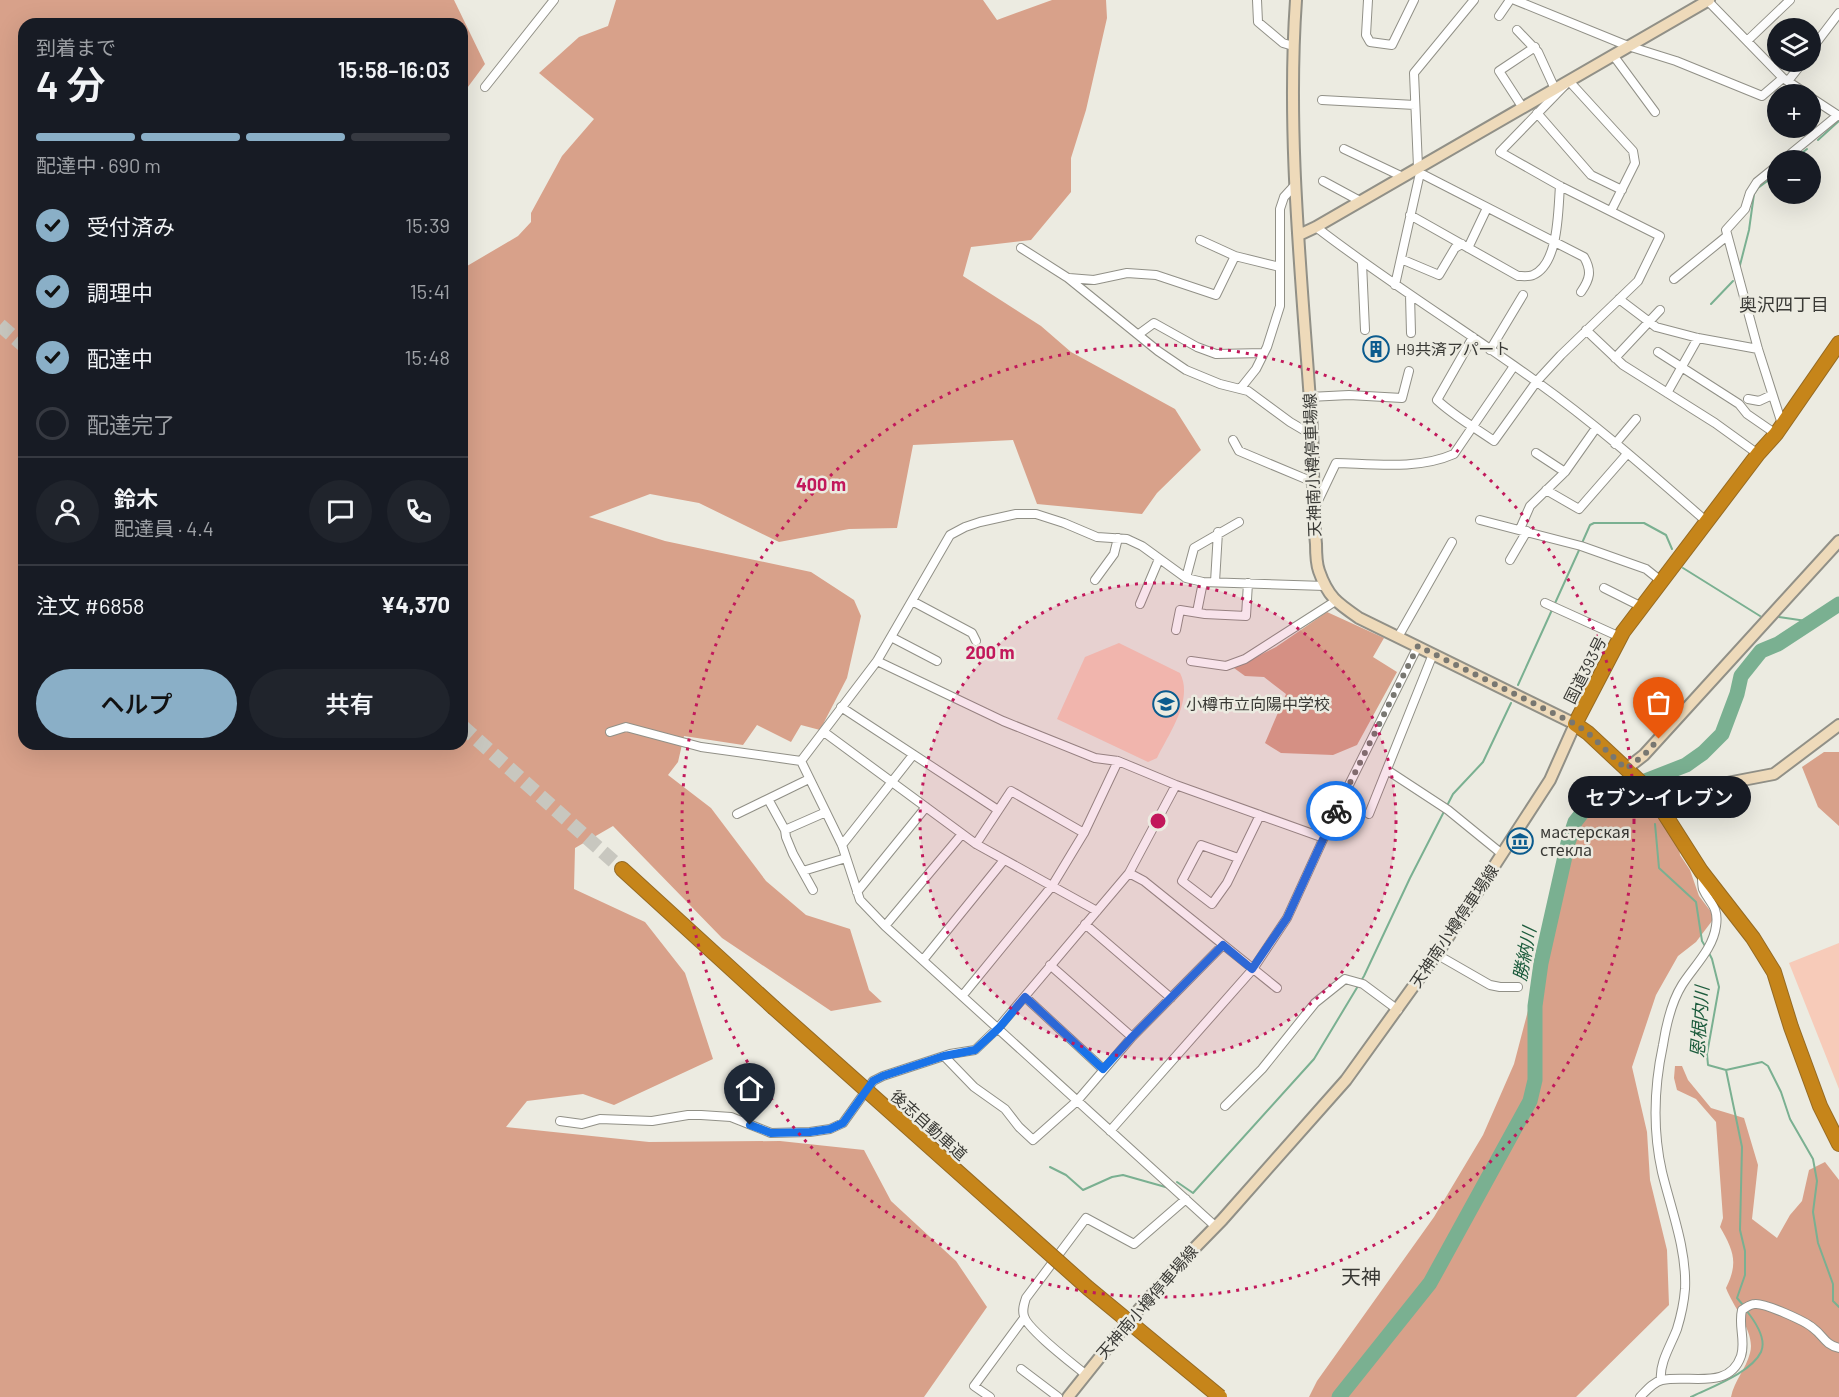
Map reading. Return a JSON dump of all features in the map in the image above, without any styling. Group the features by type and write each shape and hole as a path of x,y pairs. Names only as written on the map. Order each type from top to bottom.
{"highway":[{"name":"国道393号","path":"1839,343 1780,430 1758,454 1642,606 1620,638 1575,724 1588,733 1652,794 1701,871 1753,938 1774,972 1820,1106 1839,1144"},
{"name":"後志自動車道","path":"620,872 1085,1292 1212,1397"},
{"name":"後志自動車道","path":"772,1010 1071,1274 1220,1397"}],"main road":[{"name":"天神南小樽停車場線","path":"1068,1397 1177,1266 1291,1144 1346,1080 1398,1010 1550,780 1575,724 1359,618 1334,602 1318,568 1310,397 1295,185 1293,46 1296,0"},
{"path":"1299,235 1401,177 1419,170 1708,0"},
{"path":"1628,770 1839,542"},
{"path":"1652,794 1774,774 1839,725"}],"street":[{"path":"485,87 554,0"},
{"path":"1257,0 1258,22 1283,43 1293,46"},
{"path":"1368,0 1366,34 1370,42 1392,45 1414,0"},
{"path":"1395,285 1419,170 1414,73 1474,0"},
{"path":"1499,16 1510,0"},
{"path":"1515,0 1529,2 1628,46 1676,61 1762,96 1794,72"},
{"path":"1708,0 1792,84"},
{"path":"1747,41 1790,0"},
{"path":"1821,37 1839,13"},
{"path":"1517,30 1535,47 1555,89"},
{"path":"1523,108 1499,71 1535,47"},
{"path":"1613,55 1655,112"},
{"path":"1473,337 1437,400 1453,415 1474,426 1494,441 1537,381 1638,281 1660,236 1560,186 1500,152 1569,81 1633,151 1635,163 1611,211"},
{"path":"1322,100 1415,105"},
{"path":"1796,150 1838,115 1821,104"},
{"path":"1537,113 1591,175 1622,190"},
{"path":"1344,149 1401,177"},
{"path":"1419,170 1487,208 1584,257 1589,266 1590,279 1581,292"},
{"path":"1767,174 1757,182 1750,193 1745,209 1726,230 1780,430"},
{"path":"1323,181 1360,201"},
{"path":"1240,389 1256,369 1264,353 1280,306 1280,209 1284,197 1295,185"},
{"path":"1410,215 1518,276 1533,276 1544,266 1556,243 1560,186"},
{"path":"1401,259 1439,275 1455,248 1465,246 1487,208"},
{"path":"1316,227 1362,263 1537,381 1707,522"},
{"path":"1674,279 1727,236"},
{"path":"1200,240 1235,256 1280,267"},
{"path":"1021,248 1068,278 1158,351 1186,370 1220,384 1248,391 1312,435"},
{"path":"1068,278 1094,280 1127,273 1156,275 1216,296 1235,256"},
{"path":"1362,263 1365,330"},
{"path":"1410,295 1411,333"},
{"path":"1491,350 1523,295"},
{"path":"1619,299 1656,327 1698,338 1758,349"},
{"path":"1616,358 1660,310"},
{"path":"1139,334 1154,322 1197,347 1216,354 1264,353"},
{"path":"1586,330 1616,358 1758,454"},
{"path":"1667,393 1698,338"},
{"path":"1658,352 1740,404 1747,414 1780,430"},
{"path":"1314,510 1336,463 1393,465 1440,460 1454,454 1514,366"},
{"path":"1310,397 1349,395 1402,398 1409,371"},
{"path":"1748,399 1759,401 1772,395"},
{"path":"1615,444 1636,419"},
{"path":"1510,560 1530,506 1565,472 1596,428"},
{"path":"1233,440 1239,450 1313,482"},
{"path":"1536,453 1565,472"},
{"path":"1546,490 1579,509 1627,454"},
{"path":"801,761 877,660 950,535 965,527 1016,514 1036,514 1097,537 1127,539 1186,578 1203,582 1325,586"},
{"path":"1480,520 1581,546 1646,569 1661,581"},
{"path":"1186,578 1194,548 1218,532 1239,522"},
{"path":"1215,582 1218,532"},
{"path":"1095,580 1114,554 1118,538"},
{"path":"1398,637 1452,542"},
{"path":"1140,604 1160,559"},
{"path":"1197,612 1203,582"},
{"path":"1176,630 1180,610 1246,616 1248,583"},
{"path":"1604,588 1642,606"},
{"path":"912,601 972,633 976,641"},
{"path":"1191,662 1227,666 1245,659 1334,602"},
{"path":"1545,603 1620,638"},
{"path":"891,637 937,661"},
{"path":"1110,1131 1252,969 1287,918 1418,646"},
{"path":"1369,814 1433,654"},
{"path":"877,660 1003,721 1095,758 1118,761 1176,785 1324,838"},
{"path":"841,707 999,810"},
{"path":"610,732 627,728 701,747 801,761"},
{"path":"824,732 976,844 1097,911"},
{"path":"842,845 913,755"},
{"path":"801,761 842,845 860,900 922,960 1215,1226"},
{"path":"963,995 1052,886 1084,833 1118,761"},
{"path":"1387,770 1448,810 1502,854"},
{"path":"737,814 809,779"},
{"path":"560,1121 582,1124 607,1119 652,1121 701,1115 731,1117 771,1133 810,1132 830,1129 843,1123 873,1081 944,1056 975,1050 999,1028 1129,873 1176,785"},
{"path":"976,844 1011,790 1084,833"},
{"path":"768,799 785,830 793,854 813,890"},
{"path":"857,892 926,807"},
{"path":"785,830 826,812"},
{"path":"1239,858 1201,845 1182,881 1212,904 1227,883 1260,815"},
{"path":"885,926 962,834"},
{"path":"803,871 846,858"},
{"path":"922,960 1004,860"},
{"path":"1661,1380 1660,1371 1683,1307 1685,1286 1680,1246 1656,1137 1656,1107 1662,1046 1676,999 1681,986 1707,949 1716,926 1713,903 1703,889 1701,871"},
{"path":"1129,873 1144,881 1277,988"},
{"path":"1085,924 1171,998"},
{"path":"944,1056 974,1087 1005,1109 1033,1140 1077,1101 1132,1037 1223,945"},
{"path":"1436,954 1490,985 1518,987"},
{"path":"1050,965 1132,1037"},
{"path":"1225,1106 1262,1069 1315,1003 1345,979 1363,984 1398,1010"},
{"path":"1025,997 1103,1069"},
{"path":"1085,1374 1024,1318 1023,1306 1031,1289 1086,1218 1134,1244 1186,1199"},
{"path":"1640,1397 1661,1380 1718,1378 1729,1374 1736,1367 1743,1349 1740,1318 1742,1310 1750,1305 1768,1306 1813,1328 1829,1346 1839,1348"},
{"path":"990,1397 974,1386 1024,1318"},
{"path":"1022,1369 1058,1397"}],"shaded area":[{"path":"0,0 454,0 463,18 18,18 18,750 468,750 468,265 518,236 531,222 531,213 562,156 594,119 539,73 579,37 608,26 616,0 983,0 997,20 1052,0 1106,0 1107,18 1086,110 1071,158 1071,192 1031,240 971,247 963,276 1041,326 1071,352 1175,409 1201,450 1157,493 1142,514 1037,504 1013,440 913,445 897,528 849,529 779,542 699,503 650,494 589,517 665,541 811,572 854,600 861,616 847,678 820,730 801,725 791,742 757,725 743,745 684,736 678,762 668,775 711,808 766,881 806,915 850,929 869,990 882,1002 831,1011 722,938 613,826 575,848 574,889 645,922 685,973 713,1059 614,1105 583,1094 527,1101 506,1127 649,1142 780,1141 864,1150 891,1201 956,1261 987,1307 924,1397 0,1397"},
{"path":"468,29 485,64 468,87"},
{"path":"1327,612 1384,638 1373,657 1397,672 1357,745 1333,755 1281,753 1265,743 1286,694 1264,677 1245,676 1234,668 1276,647"},
{"path":"1119,643 1180,673 1183,683 1184,694 1178,717 1157,758 1148,762 1057,719 1085,657"},
{"path":"1824,752 1839,752 1839,826 1818,807 1802,767"},
{"path":"1624,798 1657,801 1674,815 1680,855 1690,870 1699,896 1715,917 1696,942 1678,956 1656,995 1632,1067 1647,1132 1650,1180 1667,1250 1669,1305 1576,1397 1309,1397 1317,1381 1434,1217 1483,1135 1514,1064 1559,885 1577,829 1600,803"},
{"path":"1839,943 1839,1089 1789,963"},
{"path":"1675,1066 1682,1066 1688,1080 1711,1108 1744,1118 1758,1165 1752,1219 1777,1238 1790,1215 1802,1201 1809,1170 1825,1162 1839,1180 1839,1397 1731,1397 1748,1359 1751,1345 1747,1329 1726,1288 1732,1271 1733,1256 1720,1227 1723,1218 1716,1122 1696,1099 1677,1090 1674,1078"}],"waterway":[{"path":"1818,140 1839,121"},
{"path":"1739,269 1749,230 1754,194 1767,181"},
{"path":"1711,304 1733,281"},
{"path":"1582,543 1590,525 1594,523 1644,523 1666,535 1672,549"},
{"path":"1518,685 1580,548"},
{"path":"1683,568 1760,616"},
{"name":"勝納川","path":"1339,1397 1430,1283 1530,1101 1535,1080 1535,1006 1541,963 1568,843 1575,822 1594,803 1686,765 1703,753 1722,734 1737,694 1741,676 1761,651 1778,644 1839,604"},
{"path":"1779,617 1813,622"},
{"path":"1177,1182 1193,1193 1314,1059 1364,976 1453,794 1483,762 1511,703"},
{"name":"恩根内川","path":"1652,777 1657,783"},
{"name":"恩根内川","path":"1655,824 1659,868 1696,902 1702,941 1705,946"},
{"name":"恩根内川","path":"1708,951 1719,987 1707,1054 1708,1065 1726,1070 1762,1062 1768,1066 1781,1092 1790,1119 1813,1159 1817,1181 1813,1212 1818,1243 1833,1284 1833,1301 1839,1307"},
{"path":"1726,1070 1742,1147 1740,1230 1745,1251 1745,1275 1737,1298 1743,1305"},
{"path":"1050,1167 1066,1175 1083,1190 1112,1177 1123,1175 1169,1188"},
{"path":"1691,1397 1740,1373 1756,1360 1761,1352 1762,1341 1756,1324 1746,1310"}],"tunnel":[{"path":"0,325 18,341"},
{"path":"468,731 622,869"}],"way so far":[{"path":"1336,811 1418,646 1575,724 1588,733 1626,769 1659,739"}],"place":[{"name":"H9共済アパート","path":"1376,349"},
{"name":"小樽市立向陽中学校","path":"1166,704"},
{"name":"セブン-イレブン","path":"1659,739"},
{"name":"мастерская стекла","path":"1520,841"}],"district":[{"name":"奥沢四丁目","path":"1784,305"},
{"name":"天神","path":"1361,1277"}],"route":[{"path":"750,1125 771,1133 788,1134 830,1129 843,1123 873,1081 950,1054 975,1050 999,1028 1025,997 1103,1069 1223,945 1252,969 1287,918 1336,811"}]}
